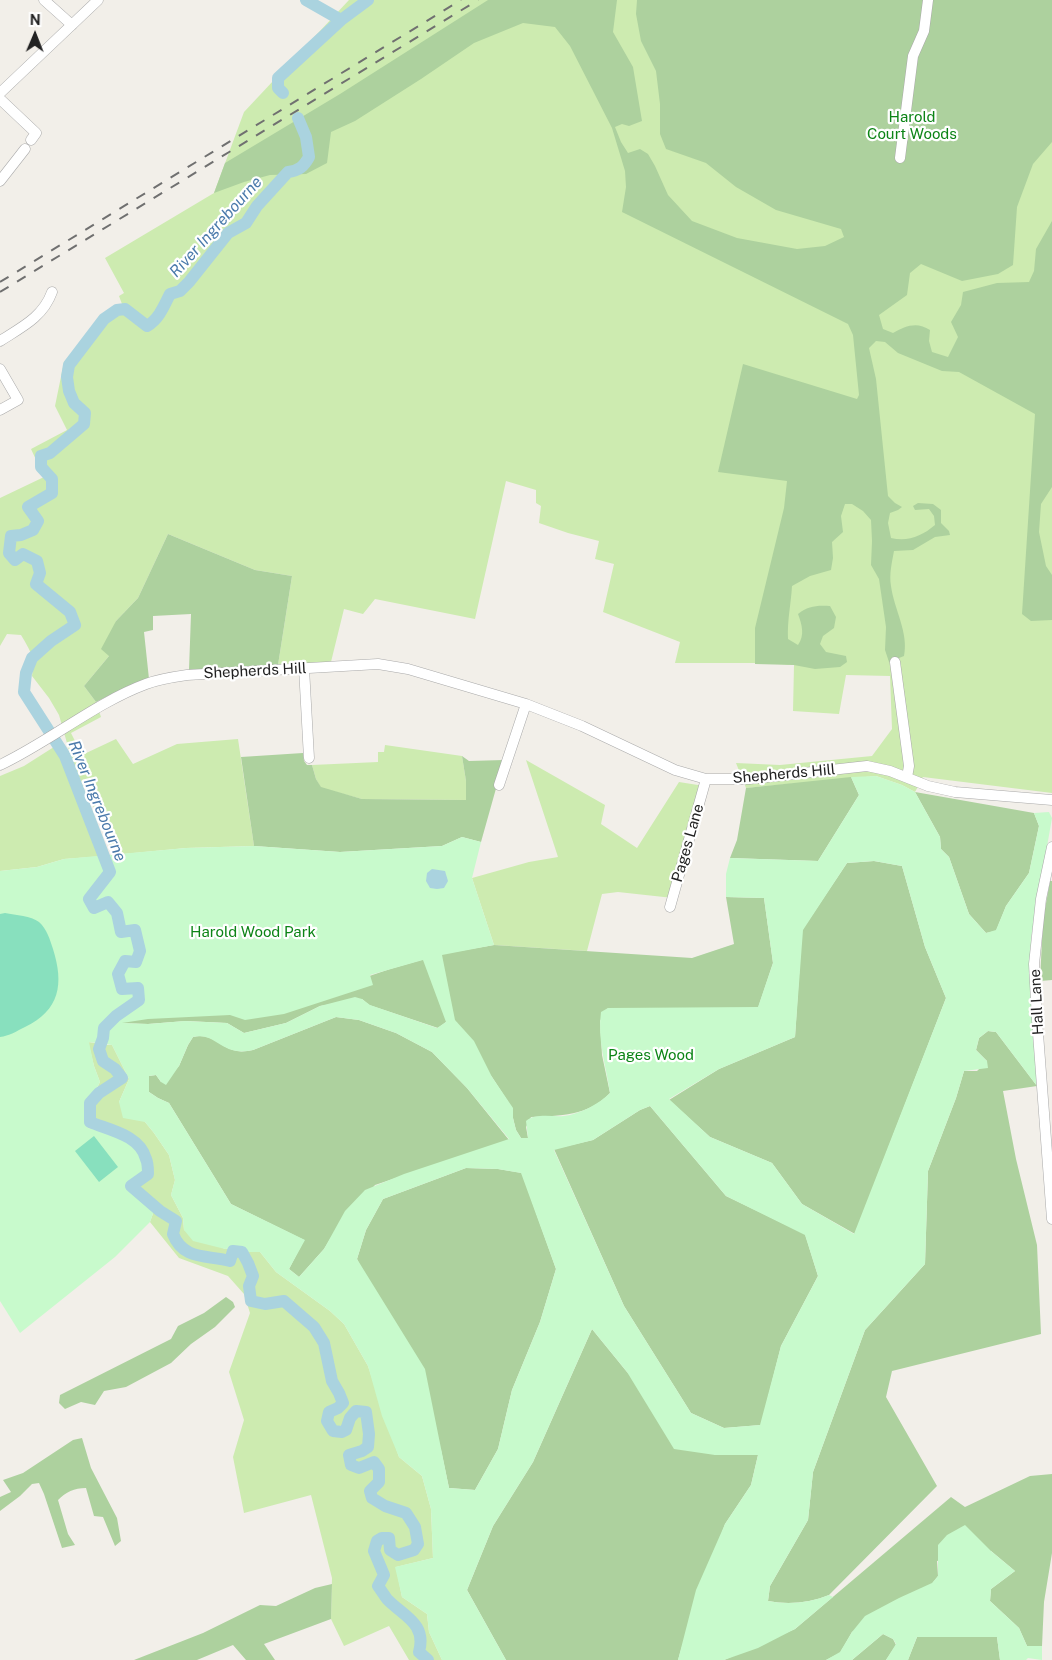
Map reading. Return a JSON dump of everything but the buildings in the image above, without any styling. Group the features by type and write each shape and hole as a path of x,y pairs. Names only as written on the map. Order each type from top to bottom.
{"street":[{"path":"44,0 72,24"},
{"path":"0,93 98,0"},
{"path":"900,158 913,56 924,31 928,0"},
{"path":"0,99 36,133 31,140"},
{"path":"0,181 25,149"},
{"path":"0,341 37,317 52,292"},
{"path":"0,369 18,400 0,410"},
{"path":"894,662 909,766 907,777"},
{"name":"Shepherds Hill","path":"0,765 38,745 127,692 164,678 187,675 371,665 394,666 526,704 582,726 675,770 706,779 749,779 867,766 890,770 928,786 955,792 1052,800"},
{"path":"304,668 309,758"},
{"path":"499,785 526,704"},
{"name":"Pages Lane","path":"670,906 706,779"},
{"name":"Hall Lane","path":"1052,846 1040,908 1034,964 1052,1219"}],"green space":[{"path":"349,0 1052,0 1052,793 923,777 915,792 902,785 876,776 746,788 736,763 780,765 872,756 892,729 890,676 846,675 839,714 793,711 794,665 675,663 680,642 603,612 614,564 595,559 599,541 539,523 541,506 536,503 536,490 506,481 475,619 375,599 363,614 344,609 330,666 278,665 292,576 255,570 168,534 138,598 116,621 109,656 84,686 96,702 101,717 71,733 82,755 116,739 133,764 177,744 238,739 254,846 186,848 113,855 96,812 73,764 59,715 32,676 32,659 27,646 21,635 7,634 0,646 0,498 44,477 31,449 67,430 55,406 64,362 105,315 114,307 122,304 119,296 124,293 105,258 214,193 244,112"},
{"name":"Harold Court Woods","path":"488,0 617,0 613,32 633,67 642,121 629,126 622,124 615,127 628,153 640,149 648,154 668,195 692,221 737,238 797,249 825,246 844,237 841,229 776,210 736,187 706,163 666,149 660,134 660,104 656,71 641,41 636,14 637,0 1052,0 1052,142 1033,164 1017,207 1013,265 998,274 962,281 921,264 910,273 907,295 879,315 883,329 893,333 902,328 916,325 930,330 929,341 932,352 948,357 958,337 951,322 961,305 963,292 997,283 1029,282 1034,271 1036,249 1052,221 1052,487 1041,504 1039,532 1046,566 1052,575 1052,620 1031,621 1022,614 1035,414 959,372 942,371 898,353 885,342 876,341 869,348 876,379 888,496 902,507 890,513 888,523 891,538 909,539 935,525 934,516 929,509 915,510 913,506 918,503 933,504 941,510 941,523 949,531 950,535 935,537 913,550 894,551 890,582 903,630 905,647 904,656 889,662 885,650 886,627 879,579 871,565 871,520 863,511 852,504 845,504 841,516 843,532 832,542 833,558 831,570 810,576 792,586 788,639 798,645 800,641 802,626 798,614 805,609 813,607 830,606 836,617 834,628 823,636 820,644 826,652 846,656 847,662 840,667 815,669 794,665 755,664 755,628 784,508 787,481 718,472 743,364 857,399 859,395 853,335 848,324 622,212 626,187 625,171 612,128 570,46 555,27 523,23 474,43 355,121 331,132 327,163 306,174 270,175 214,193 225,163 340,94"},
{"path":"168,534 255,570 292,576 278,665 189,670 191,614 153,616 153,630 144,632 149,679 128,686 96,702 84,686 109,656 101,649 116,621 138,598"},
{"path":"57,745 65,756 104,856 64,859 37,867 0,871 0,776 24,766"},
{"path":"385,745 462,756 466,781 466,800 362,799 321,788 312,765 378,762 378,752 384,752"},
{"path":"303,753 304,761 307,765 312,765 316,779 321,787 362,799 466,800 466,781 462,756 469,761 504,760 481,842 462,837 442,846 340,852 254,846 241,757"},
{"path":"526,760 605,805 601,824 637,848 679,782 704,786 673,898 618,892 602,894 587,951 494,945 472,878 529,862 558,857"},
{"name":"Pages Wood","path":"876,776 902,785 915,792 940,837 941,849 949,857 969,914 986,933 996,930 1006,906 1029,873 1039,826 1034,813 1049,812 1052,818 1031,938 1030,979 1037,1086 996,1032 988,1031 979,1038 976,1050 987,1061 988,1068 964,1071 956,1098 928,1171 925,1264 865,1330 813,1472 808,1520 770,1586 768,1601 783,1603 814,1600 829,1595 833,1597 795,1629 758,1648 724,1660 678,1660 696,1590 725,1524 751,1485 758,1455 715,1455 674,1449 627,1372 592,1329 533,1462 493,1526 467,1590 506,1660 442,1660 429,1632 427,1614 402,1597 395,1567 433,1558 431,1509 422,1476 399,1457 382,1416 368,1366 344,1324 330,1311 276,1272 260,1252 246,1252 238,1247 225,1249 193,1241 184,1230 183,1218 171,1195 175,1180 169,1155 145,1122 123,1118 119,1102 129,1079 112,1045 89,1042 94,1066 100,1082 86,1104 85,1120 88,1128 100,1131 103,1122 136,1137 149,1155 151,1175 138,1186 156,1205 150,1222 115,1257 20,1333 0,1301 0,871 37,867 64,859 186,848 254,846 340,852 442,846 462,837 481,842 472,878 494,945 442,955 455,1020 474,1041 492,1077 513,1108 516,1130 521,1138 528,1138 526,1121 539,1116 564,1116 583,1111 595,1105 610,1093 600,1032 601,1012 608,1008 758,1007 773,963 764,898 726,897 726,874 730,858 818,861 859,795 851,777","holes":["874,861 902,866 925,947 946,998 854,1234 802,1204 772,1163 710,1137 669,1099 719,1069 795,1037 803,930 847,863","423,960 446,1022 437,1028 370,1005 362,999 355,997 320,1006 286,1023 244,1033 227,1023 185,1021 148,1024 122,1023 148,1019 230,1015 245,1020 284,1014 373,985 370,975","336,1017 359,1020 396,1033 432,1052 467,1088 509,1139 404,1174 365,1190 345,1211 324,1249 299,1277 289,1269 305,1240 231,1204 169,1103 149,1092 149,1076 156,1075 166,1085 179,1066 193,1037 206,1037 231,1050 253,1050","650,1106 726,1196 805,1235 818,1276 781,1346 760,1425 724,1428 691,1413 624,1306 554,1150 593,1140 640,1110","466,1168 498,1169 521,1173 556,1269 540,1322 512,1390 498,1449 475,1490 449,1488 425,1369 357,1259 366,1230 383,1199"]},
{"path":"851,777 859,795 818,861 730,858 737,840 746,788"},
{"path":"915,792 1034,813 1039,826 1029,873 1006,906 996,931 986,933 969,914 949,857 941,849 940,837"},
{"path":"874,861 902,866 925,947 946,998 855,1234 802,1204 772,1163 710,1137 669,1100 719,1069 795,1037 802,930 847,863"},
{"path":"1050,881 1052,881 1052,980 1040,981 1043,920"},
{"path":"726,897 764,898 773,963 758,1008 608,1008 600,1021 602,1055 610,1093 602,1101 583,1110 563,1115 531,1117 526,1127 528,1138 521,1138 516,1130 512,1108 492,1077 446,1022 438,1028 369,1005 362,999 320,1006 286,1023 244,1033 227,1023 186,1021 148,1024 117,1023 122,1016 281,1006 390,969 442,954 494,945 692,958 734,944"},
{"path":"5,913 32,918 44,928 53,949 58,974 58,985 56,995 46,1013 25,1027 0,1037 0,914"},
{"path":"336,1017 359,1020 396,1033 432,1052 467,1088 509,1140 375,1185 299,1277 289,1269 304,1240 231,1204 169,1103 149,1092 149,1076 156,1075 161,1082 179,1066 193,1037 211,1038 225,1047 247,1051"},
{"path":"988,1031 996,1032 1037,1086 1003,1091 1016,1159 1037,1245 1041,1334 892,1371 886,1397 937,1486 829,1595 799,1602 783,1603 768,1601 770,1586 808,1520 813,1472 865,1330 925,1264 928,1171 956,1098 964,1071 977,1071 987,1061 976,1050 979,1038"},
{"path":"88,1042 112,1045 129,1079 119,1102 145,1122 169,1155 175,1180 171,1195 183,1218 184,1230 225,1249 238,1247 246,1252 260,1252 276,1272 330,1311 344,1324 368,1366 399,1457 422,1476 431,1509 433,1558 396,1567 402,1597 427,1614 429,1632 442,1660 409,1660 389,1626 344,1646 331,1619 332,1578 311,1495 244,1513 233,1457 244,1420 229,1372 250,1313 244,1294 228,1276 179,1258 150,1222 156,1205 138,1186 103,1122 100,1131 88,1128 85,1108 100,1082"},
{"path":"650,1106 726,1196 805,1234 818,1276 781,1346 761,1425 724,1428 691,1413 624,1306 554,1149 593,1140 640,1110"},
{"path":"94,1136 118,1167 99,1182 75,1151"},
{"path":"466,1168 498,1169 522,1173 556,1269 540,1322 512,1390 498,1449 475,1490 449,1488 441,1450 357,1259 366,1230 383,1199"},
{"path":"226,1297 233,1302 235,1307 215,1327 191,1344 171,1363 126,1387 104,1391 95,1405 81,1402 65,1409 59,1403 60,1395 171,1339 178,1326 204,1313"},
{"path":"592,1329 627,1372 715,1455 758,1455 751,1485 725,1524 678,1660 506,1660 467,1590 493,1526 533,1462"},
{"path":"82,1438 91,1468 117,1518 121,1541 115,1546 103,1517 94,1516 86,1488 70,1491 58,1500 68,1534 75,1545 62,1548 39,1483 32,1484 0,1511 0,1497 11,1492 3,1480 23,1473 73,1440"},
{"path":"1052,1474 1052,1553 1044,1602 1042,1646 1027,1646 1019,1628 990,1601 991,1589 1015,1571 991,1551 937,1561 938,1576 932,1584 852,1632 840,1653 826,1660 724,1660 795,1629 951,1497 965,1507 1030,1476"},
{"path":"965,1525 991,1551 1015,1571 991,1589 990,1601 1019,1628 1027,1646 1042,1646 1042,1660 1028,1658 1026,1660 1000,1660 997,1637 917,1637 908,1660 886,1660 896,1644 893,1639 883,1634 852,1660 826,1660 840,1652 852,1632 865,1616 932,1583 938,1576 938,1545 947,1535"},
{"path":"332,1584 331,1619 264,1644 275,1660 246,1660 233,1645 197,1660 134,1660 203,1633 260,1605 276,1606 315,1588"},
{"path":"883,1634 893,1639 896,1645 886,1660 852,1660"},
{"path":"917,1637 997,1637 1000,1660 908,1660"}],"water":[{"path":"432,869 445,871 448,881 444,888 430,888 426,881 427,873"}],"waterway":[{"path":"306,0 341,20"},
{"name":"River Ingrebourne","path":"283,93 278,88 278,78 341,20 368,0"},
{"name":"River Ingrebourne","path":"298,118 306,137 309,157 303,165 298,169 288,172 257,206 246,223 228,233 189,282 180,291 170,294 155,320 147,326 125,309 117,310 104,319 69,365 67,377 69,391 74,403 85,413 84,424 50,453 41,456 41,467 52,479 52,493 28,507 38,521 33,530 21,535 11,536 9,553 15,560 23,554 37,561 40,573 36,584 70,612 75,625 51,641 32,658 26,673 24,692 65,756 110,872 89,899 94,908 108,902 117,913 121,932 135,930 140,951 136,962 125,961 118,974 122,989 138,988 139,1000 116,1016 104,1028 99,1049 103,1061 115,1069 122,1078 99,1093 90,1103 90,1122 123,1134 143,1151 147,1162 148,1174 131,1186 160,1211 176,1221 173,1234 183,1248 196,1255 230,1261 233,1251 242,1252 253,1276 249,1286 251,1301 265,1304 284,1301 314,1327 324,1343 332,1381 343,1403 338,1408 329,1412 327,1421 333,1431 342,1432 346,1430 350,1418 356,1411 366,1412 369,1434 368,1447 349,1455 351,1465 359,1468 374,1462 379,1469 379,1482 370,1491 372,1498 385,1506 406,1513 415,1527 418,1544 414,1550 398,1555 390,1550 389,1538 382,1538 377,1541 374,1551 384,1575 378,1586 387,1599 417,1627 421,1642 419,1652 428,1660"}],"railway":[{"path":"0,282 461,0"},
{"path":"0,292 478,0"}],"park label":[{"name":"Harold Wood Park","path":"253,932"}]}
